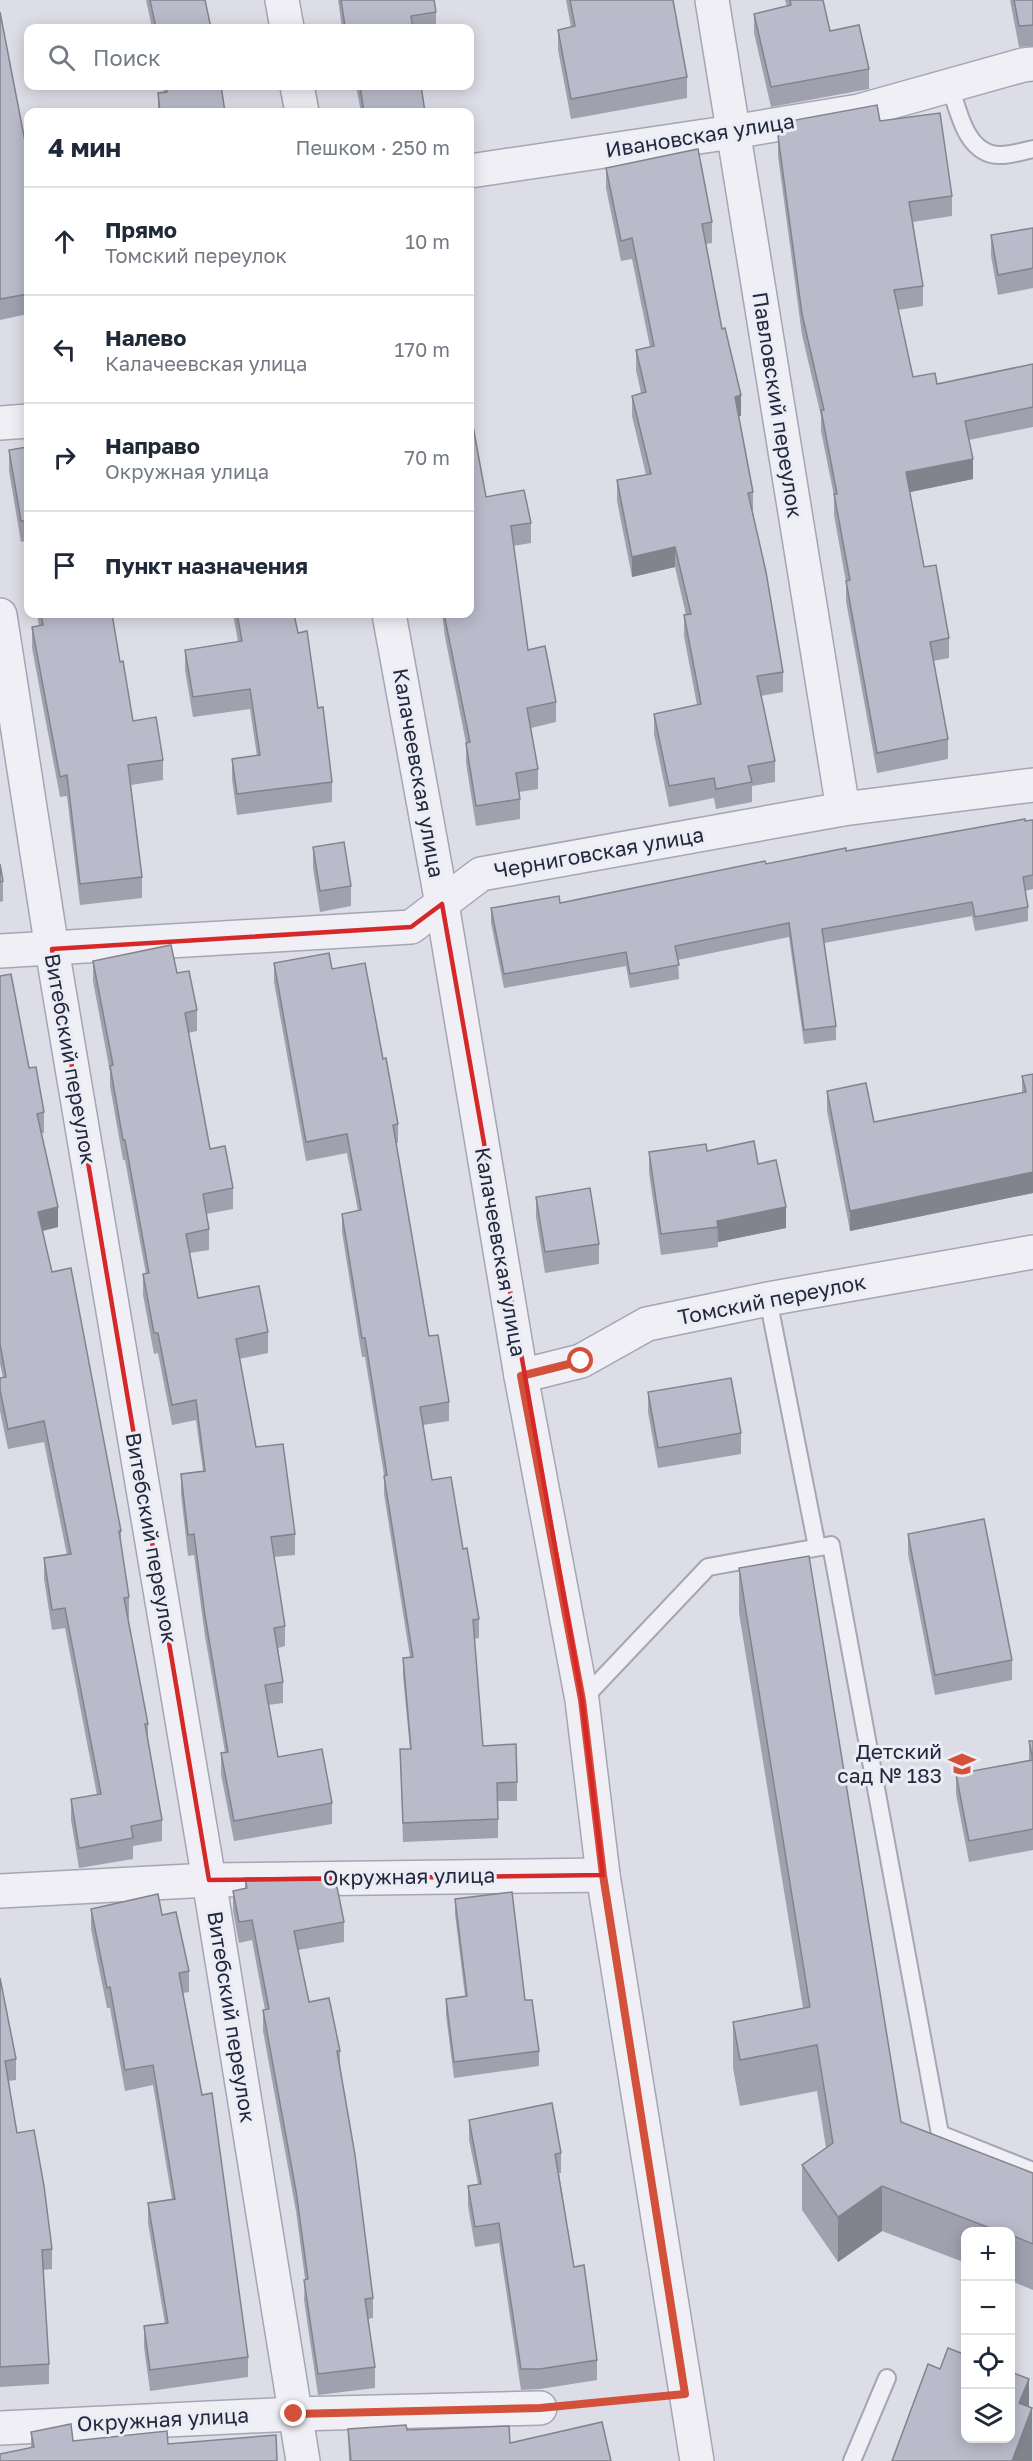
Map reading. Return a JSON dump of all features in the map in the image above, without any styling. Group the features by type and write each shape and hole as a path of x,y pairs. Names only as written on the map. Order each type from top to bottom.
{"street":[{"path":"282,0 286,24"},
{"name":"Павловский переулок","path":"712,0 843,809"},
{"name":"Ивановская улица","path":"474,170 859,111 1033,64"},
{"path":"298,90 301,108"},
{"path":"0,423 24,421"},
{"name":"Витебский переулок","path":"0,615 52,949 209,1880 303,2461"},
{"name":"Калачеевская улица","path":"390,618 442,904 521,1376 582,1700 603,1875 697,2461"},
{"name":"Черниговская улица","path":"0,951 411,927 481,874 843,809 1033,785"},
{"name":"Томский переулок","path":"521,1376 581,1361 647,1324 768,1299 1033,1252"},
{"name":"Окружная улица","path":"0,1891 209,1880 603,1875"},
{"name":"Окружная улица","path":"0,2428 294,2414 540,2408"}],"lane":[{"path":"950,85 963,129 982,150 999,156 1033,149"},
{"path":"768,1299 817,1547"},
{"path":"582,1700 708,1567 831,1545 940,2134 1033,2171"},
{"path":"852,2461 887,2378"}],"path":[{"path":"540,2408 685,2394"}],"highlighted area":[{"path":"442,904 582,1700 603,1875 209,1880 52,949 411,927"}],"building":[{"path":"150,0 205,0 210,24 155,24"},
{"path":"341,0 434,0 436,12 411,16 412,24 345,24"},
{"path":"570,0 673,0 687,77 571,99 558,30 575,26"},
{"path":"790,0 823,0 830,31 859,25 869,69 771,87 754,14 791,5"},
{"path":"1014,0 1033,0 1033,25 1019,26"},
{"path":"0,12 24,136 24,295 0,299"},
{"path":"167,90 222,90 224,108 160,108 158,93 167,92"},
{"path":"361,90 422,90 424,108 363,108"},
{"path":"877,105 880,121 940,113 952,196 909,202 923,286 894,290 913,377 935,373 937,384 1033,364 1033,407 965,421 973,459 906,472 924,567 936,565 949,638 930,642 948,739 877,753 846,581 850,580 821,410 824,410 802,314 778,136 782,135 779,123"},
{"path":"698,149 712,222 702,224 722,329 725,328 741,395 735,397 753,492 748,493 766,572 783,672 757,676 775,761 748,766 752,782 716,789 714,778 669,786 654,714 701,704 684,615 691,614 675,547 632,557 617,480 651,474 632,396 646,392 636,350 654,346 632,238 621,241 606,168"},
{"path":"1033,228 1033,268 998,275 991,235"},
{"path":"474,432 486,497 524,490 531,523 511,526 528,650 545,646 556,702 527,708 538,769 516,773 520,799 476,806 466,743 470,742 445,618 474,618"},
{"path":"24,448 24,521 21,521 9,450"},
{"path":"42,618 113,618 120,662 123,661 133,721 156,717 163,760 128,765 142,877 80,884 67,775 60,777 32,627 43,625"},
{"path":"238,618 295,618 298,633 307,631 318,708 323,707 332,782 237,794 232,759 260,755 250,689 193,697 185,650 242,641"},
{"path":"1025,819 1025,821 1033,820 1033,875 1023,877 1028,907 975,917 972,902 822,929 836,1026 804,1030 789,923 675,946 679,965 630,974 626,952 504,974 491,908 559,896 560,903 765,861 766,864 846,848 846,851"},
{"path":"344,842 351,886 320,891 313,847"},
{"path":"0,864 3,881 0,882"},
{"path":"171,945 177,973 189,971 197,1010 185,1013 210,1149 225,1146 233,1188 203,1194 209,1229 186,1234 198,1298 259,1286 268,1332 236,1339 256,1447 283,1444 295,1534 271,1537 285,1626 274,1628 283,1682 265,1685 278,1757 322,1749 332,1803 234,1821 221,1753 228,1752 194,1534 188,1535 181,1474 205,1471 196,1400 172,1405 158,1333 154,1333 143,1274 149,1273 125,1140 123,1140 110,1066 113,1065 93,961"},
{"path":"329,953 332,969 365,963 383,1059 386,1058 398,1124 393,1125 429,1336 438,1335 449,1402 420,1407 432,1480 451,1477 463,1549 467,1548 479,1619 473,1620 483,1746 516,1744 517,1782 497,1783 498,1819 403,1823 400,1749 411,1749 403,1658 413,1657 384,1476 387,1475 342,1214 361,1210 347,1134 306,1142 274,963"},
{"path":"11,974 29,1068 36,1067 44,1112 37,1114 58,1207 38,1212 52,1272 71,1268 121,1531 119,1531 129,1597 124,1598 148,1724 145,1724 162,1820 131,1826 133,1838 79,1848 71,1799 101,1794 65,1608 52,1610 44,1558 71,1554 44,1421 8,1429 0,1390 0,1378 6,1377 0,1344 0,976"},
{"path":"1033,1074 1033,1172 850,1211 827,1091 866,1083 874,1122 1026,1092 1022,1076"},
{"path":"754,1141 758,1164 776,1160 786,1207 717,1221 718,1227 661,1234 649,1152 706,1144 707,1151"},
{"path":"590,1188 599,1244 545,1252 536,1197"},
{"path":"731,1378 741,1433 658,1448 648,1392"},
{"path":"984,1519 1012,1660 935,1675 908,1534"},
{"path":"809,1556 901,2122 1033,2173 1033,2244 1015,2237 1015,2227 987,2227 882,2186 838,2217 802,2165 833,2143 817,2045 740,2060 733,2022 810,2007 739,1568"},
{"path":"1029,1741 1033,1741 1033,1760"},
{"path":"1033,1760 1033,1829 969,1841 956,1774"},
{"path":"335,1877 344,1922 294,1931 309,2002 329,1998 340,2051 337,2051 355,2155 373,2298 365,2299 375,2367 318,2374 304,2280 308,2279 296,2191 263,2010 269,2009 252,1920 239,1922 233,1891 247,1888 245,1878"},
{"path":"512,1892 525,2000 532,2000 539,2051 454,2062 446,1999 467,1996 455,1899"},
{"path":"158,1894 162,1915 176,1912 189,1971 179,1973 202,2095 212,2093 248,2357 150,2370 144,2326 168,2323 148,2203 175,2199 153,2065 125,2070 110,1987 107,1988 91,1909"},
{"path":"0,1978 16,2059 5,2061 17,2133 34,2130 52,2249 42,2250 49,2364 0,2367"},
{"path":"552,2103 561,2153 555,2154 574,2267 584,2265 597,2360 540,2369 521,2369 499,2223 475,2227 468,2186 481,2184 469,2120"},
{"path":"948,2348 961,2353 961,2443 1015,2443 1015,2374 1029,2379 1019,2403 1032,2408 1012,2461 892,2461 928,2364 940,2369"},
{"path":"602,2422 611,2461 351,2461 348,2429 406,2425 407,2430 509,2426 510,2443"},
{"path":"71,2424 73,2441 167,2431 168,2444 276,2435 277,2461 0,2461 0,2454 34,2447 31,2432"}],"place":[{"name":"Детский сад № 183","path":"962,1764"}],"route":[{"path":"294,2414 540,2408 685,2394 603,1875 582,1700 521,1376 581,1361"}]}
